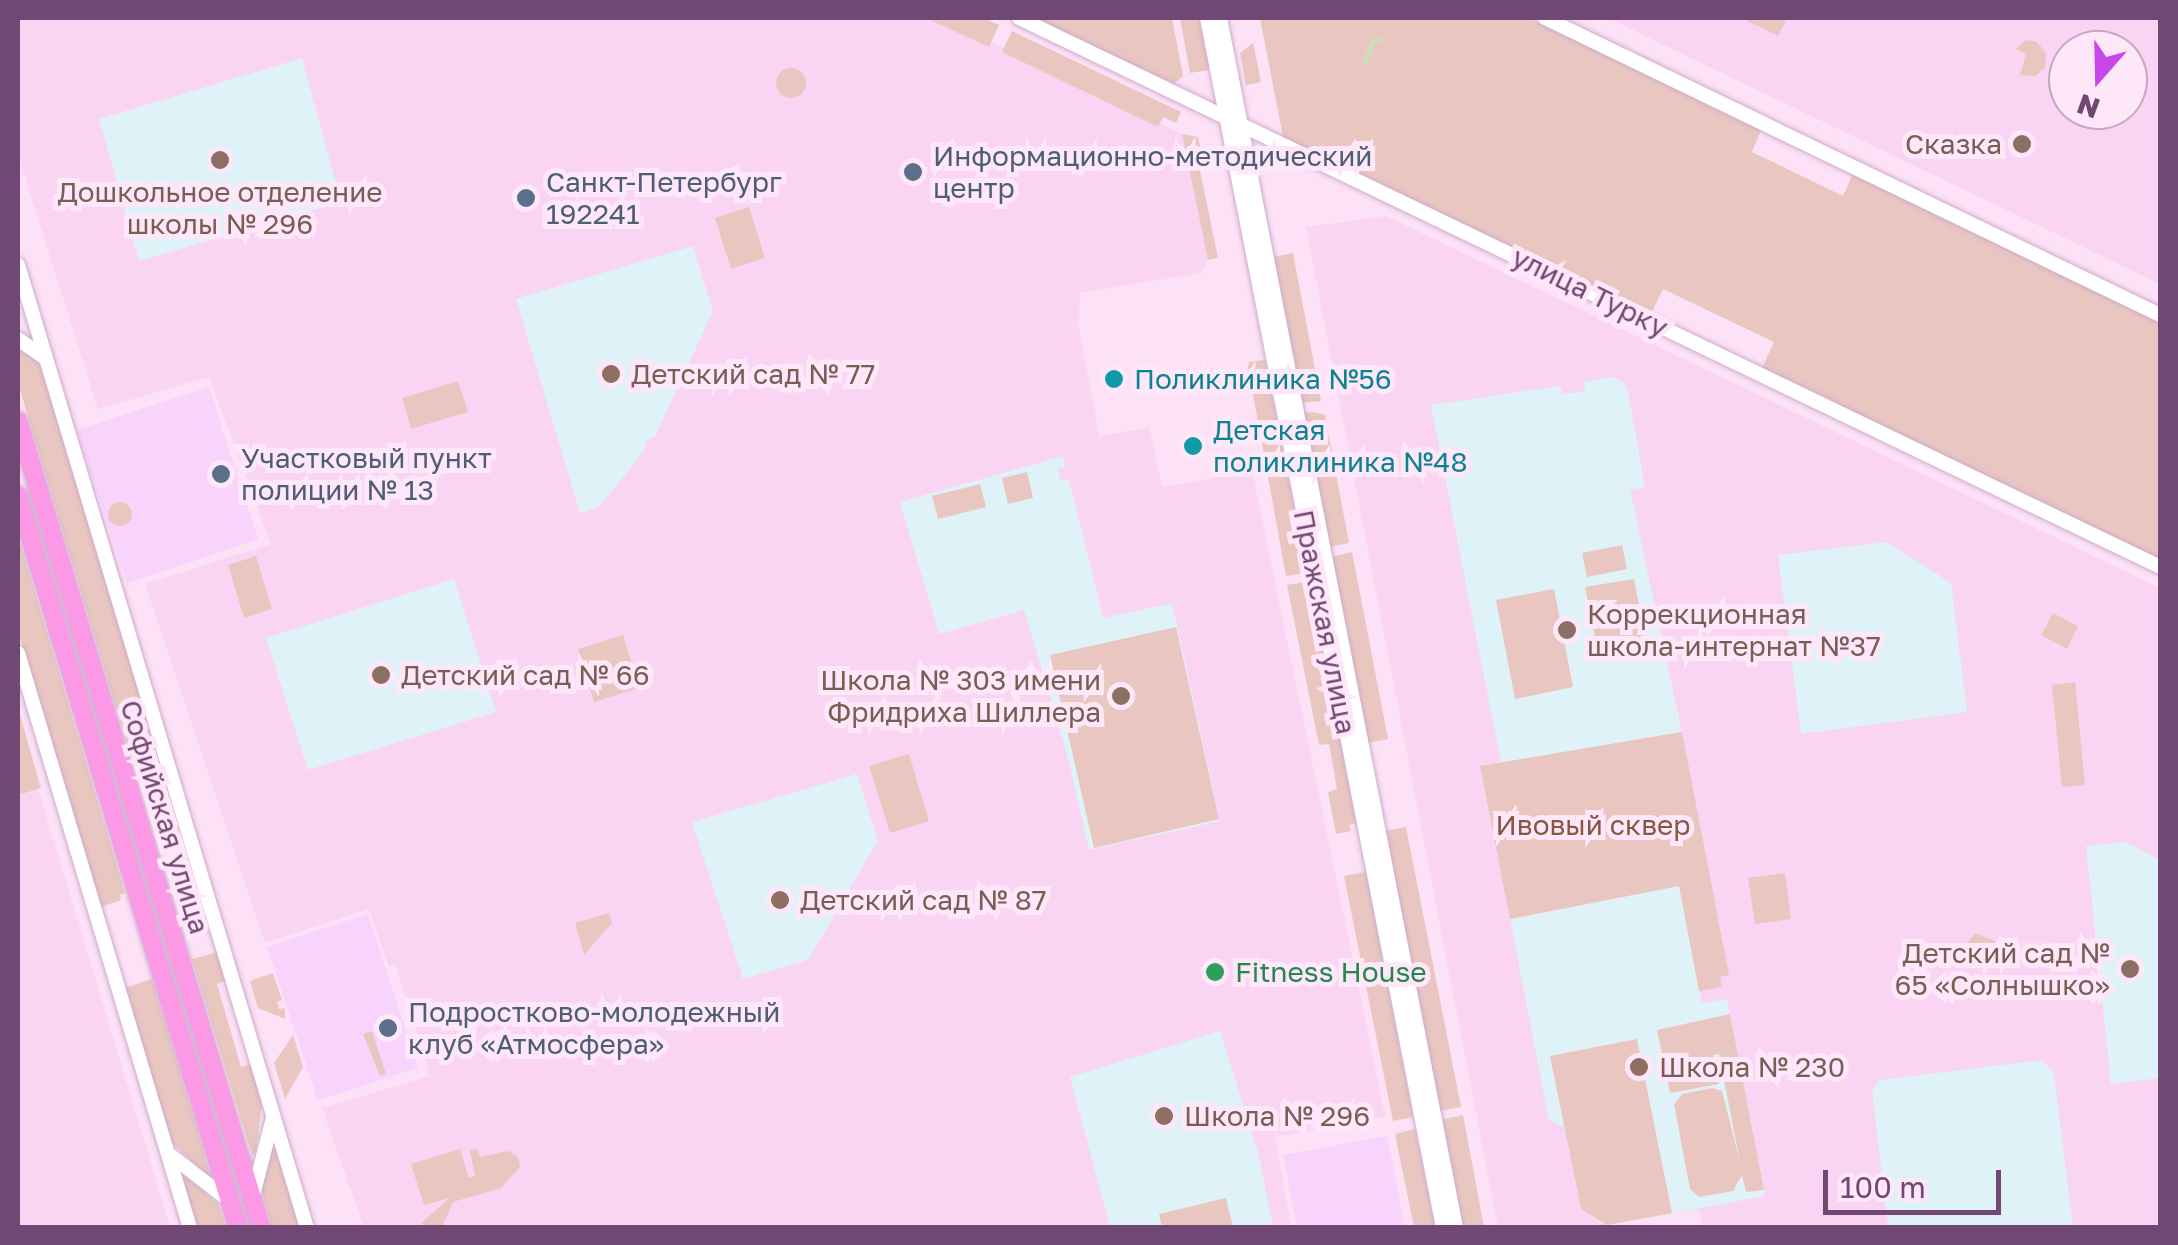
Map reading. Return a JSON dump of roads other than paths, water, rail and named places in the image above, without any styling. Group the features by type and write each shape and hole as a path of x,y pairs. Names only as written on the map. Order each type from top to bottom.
{"main road":[{"name":"Софийская улица","path":"18,422 260,1228"},
{"name":"Софийская улица","path":"18,496 238,1228"}],"street":[{"name":"улица Турку","path":"1019,18 2160,567"},
{"name":"Пражская улица","path":"1207,18 1234,121 1456,1228"},
{"name":"Пражская улица","path":"1220,18 1234,121 1444,1228"},
{"path":"1545,18 2160,314"},
{"path":"18,265 308,1228"},
{"path":"18,339 46,358"},
{"path":"18,653 190,1228"},
{"path":"252,1200 274,1114"},
{"path":"168,1154 231,1202"}],"waterway":[{"path":"1365,62 1374,41 1380,40"}],"place":[{"name":"Сказка","path":"2022,144"},
{"name":"Дошкольное отделение школы № 296","path":"220,160"},
{"name":"Информационно-методический центр","path":"913,172"},
{"name":"Санкт-Петербург 192241","path":"526,198"},
{"name":"Детский сад № 77","path":"611,374"},
{"name":"Поликлиника №56","path":"1114,379"},
{"name":"Детская поликлиника №48","path":"1193,446"},
{"name":"Участковый пункт полиции № 13","path":"221,474"},
{"name":"Коррекционная школа-интернат №37","path":"1567,630"},
{"name":"Детский сад № 66","path":"381,675"},
{"name":"Школа № 303 имени Фридриха Шиллера","path":"1121,696"},
{"name":"Детский сад № 87","path":"780,900"},
{"name":"Детский сад № 65 «Солнышко»","path":"2130,969"},
{"name":"Fitness House","path":"1215,972"},
{"name":"Подростково-молодежный клуб «Атмосфера»","path":"388,1028"},
{"name":"Школа № 230","path":"1639,1067"},
{"name":"Школа № 296","path":"1164,1116"}],"park label":[{"name":"Ивовый сквер","path":"1593,825"}]}
